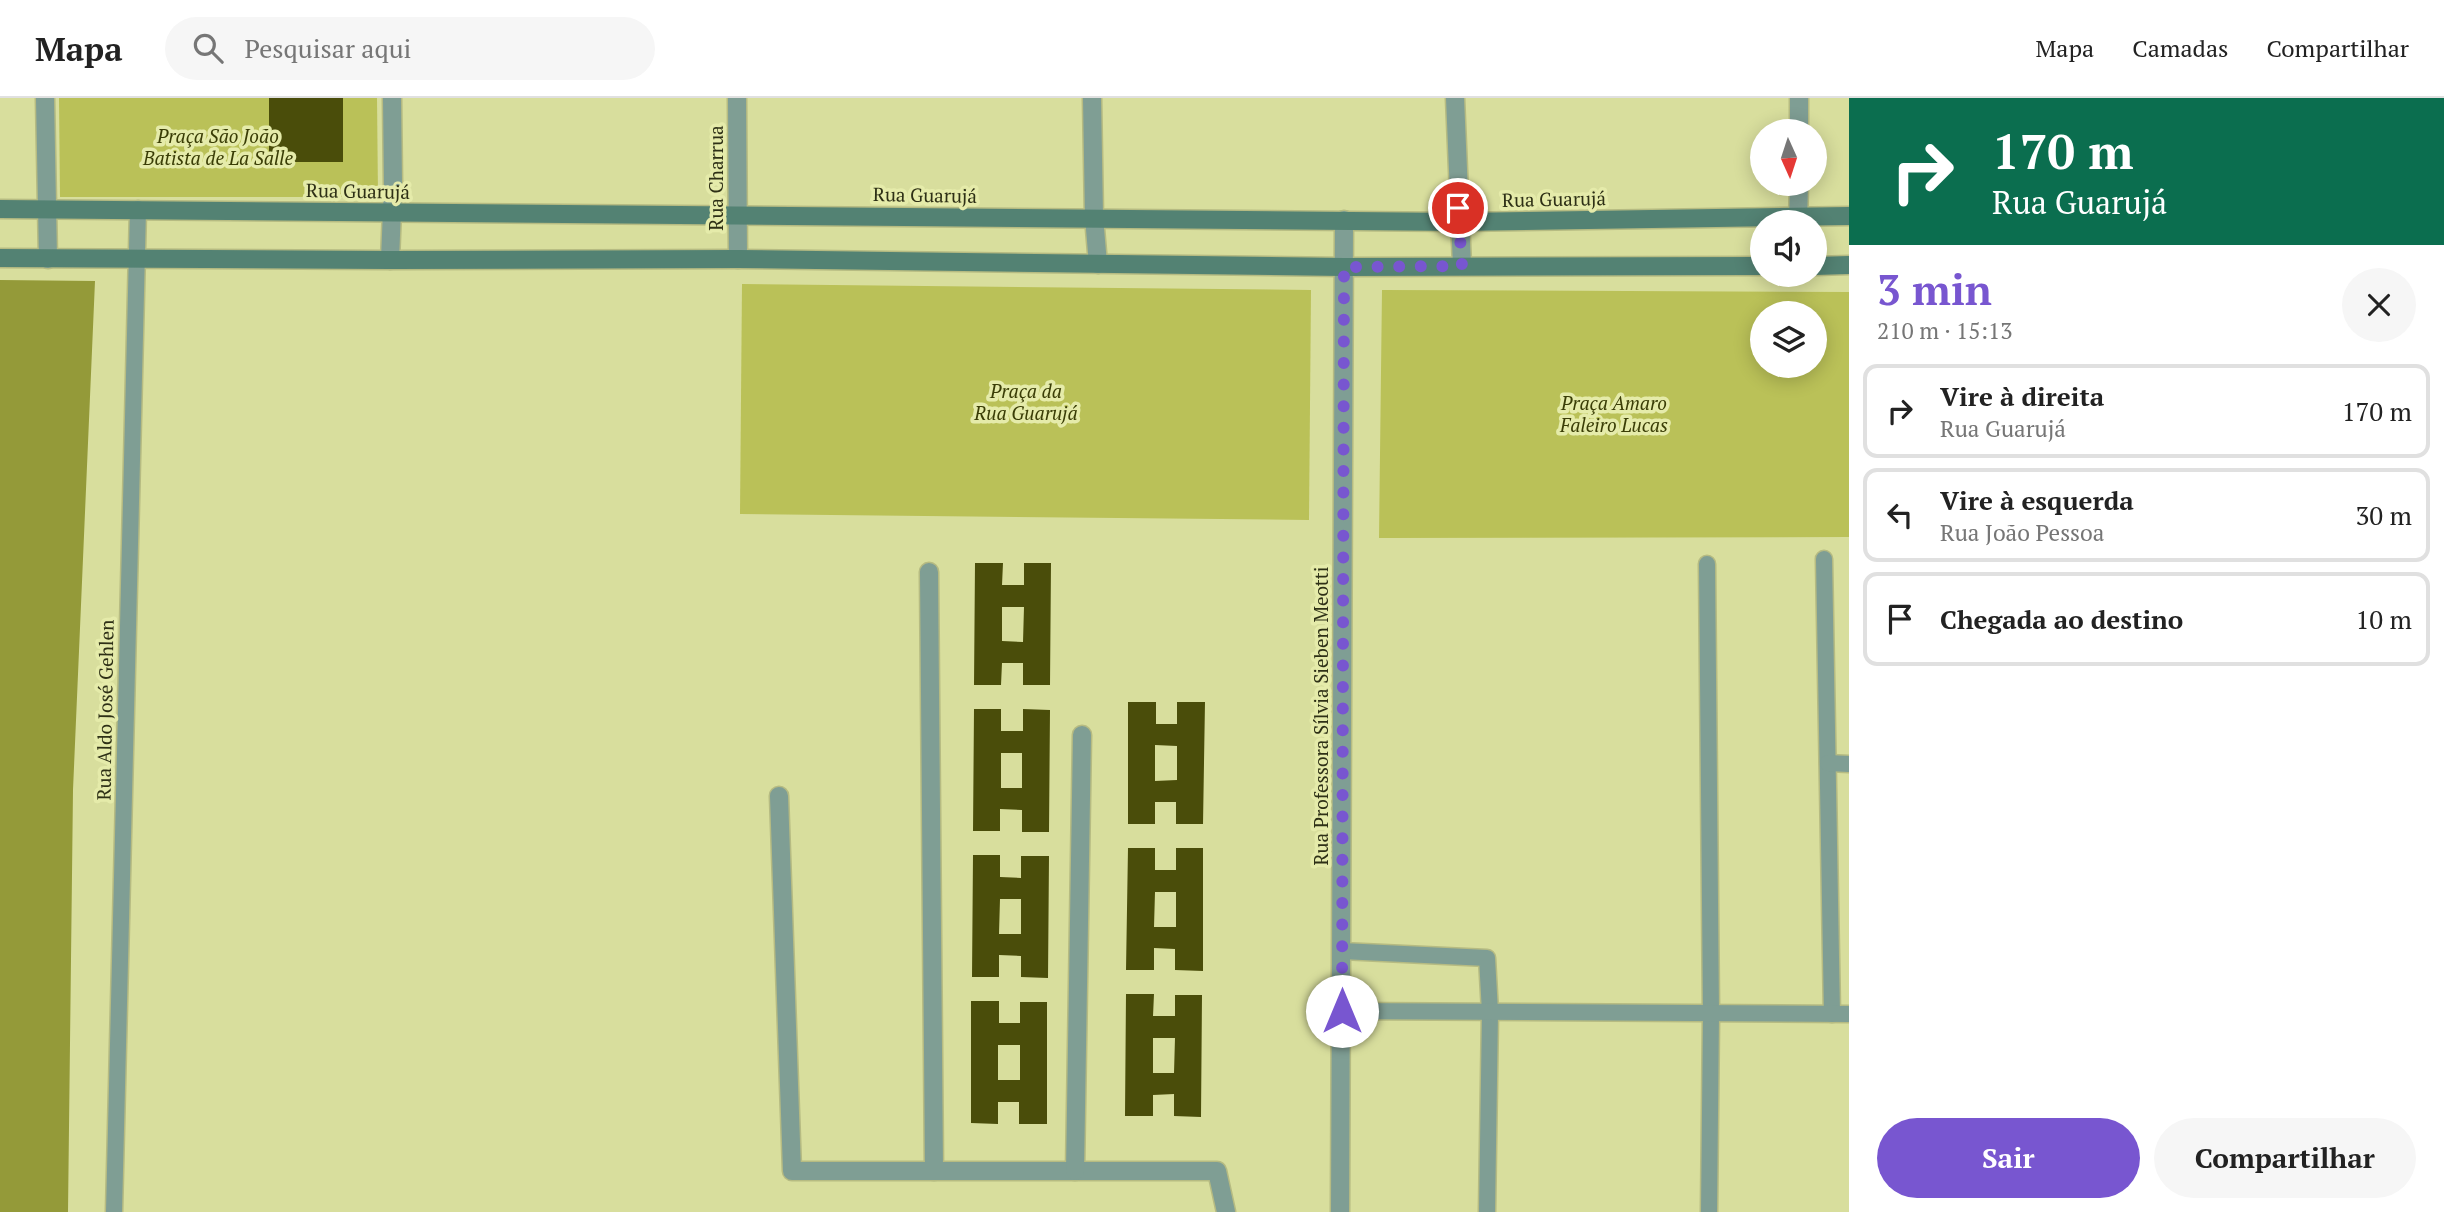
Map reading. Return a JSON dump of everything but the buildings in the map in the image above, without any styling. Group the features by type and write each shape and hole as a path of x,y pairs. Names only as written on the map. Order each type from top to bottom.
{"street":[{"path":"46,98 48,259"},
{"path":"390,260 392,98"},
{"name":"Rua Charrua","path":"737,98 738,259"},
{"path":"1092,98 1094,218 1098,264"},
{"path":"1455,98 1462,266"},
{"path":"1799,98 1799,119"},
{"name":"Rua Guarujá","path":"0,209 1459,222 1750,220"},
{"name":"Rua Guarujá","path":"1827,218 1849,216"},
{"name":"Rua Professora Sílvia Sieben Meotti","path":"1340,1212 1344,219"},
{"path":"0,258 738,259 1344,267 1750,265"},
{"path":"1827,266 1849,265"},
{"path":"929,572 933,1171"},
{"path":"1075,1171 1082,735"},
{"path":"779,796 792,1171 1217,1171 1226,1212"}],"lane":[{"name":"Rua Aldo José Gehlen","path":"114,1212 138,209"},
{"path":"1825,559 1832,1014"},
{"path":"1707,564 1711,1014 1709,1212"},
{"path":"1828,763 1849,764"},
{"path":"1342,951 1487,958 1490,1012 1488,1212"},
{"path":"1342,1011 1849,1014"}],"green space":[{"name":"Praça São João Batista de La Salle","path":"59,98 377,98 378,197 60,197"},
{"path":"0,280 95,281 73,790 68,1212 0,1212"},
{"name":"Praça da Rua Guarujá","path":"742,284 1311,290 1309,520 740,514"},
{"name":"Praça Amaro Faleiro Lucas","path":"1382,290 1849,292 1849,537 1379,538"}],"route":[{"path":"1342,1011 1344,267 1462,266 1458,208"}]}
